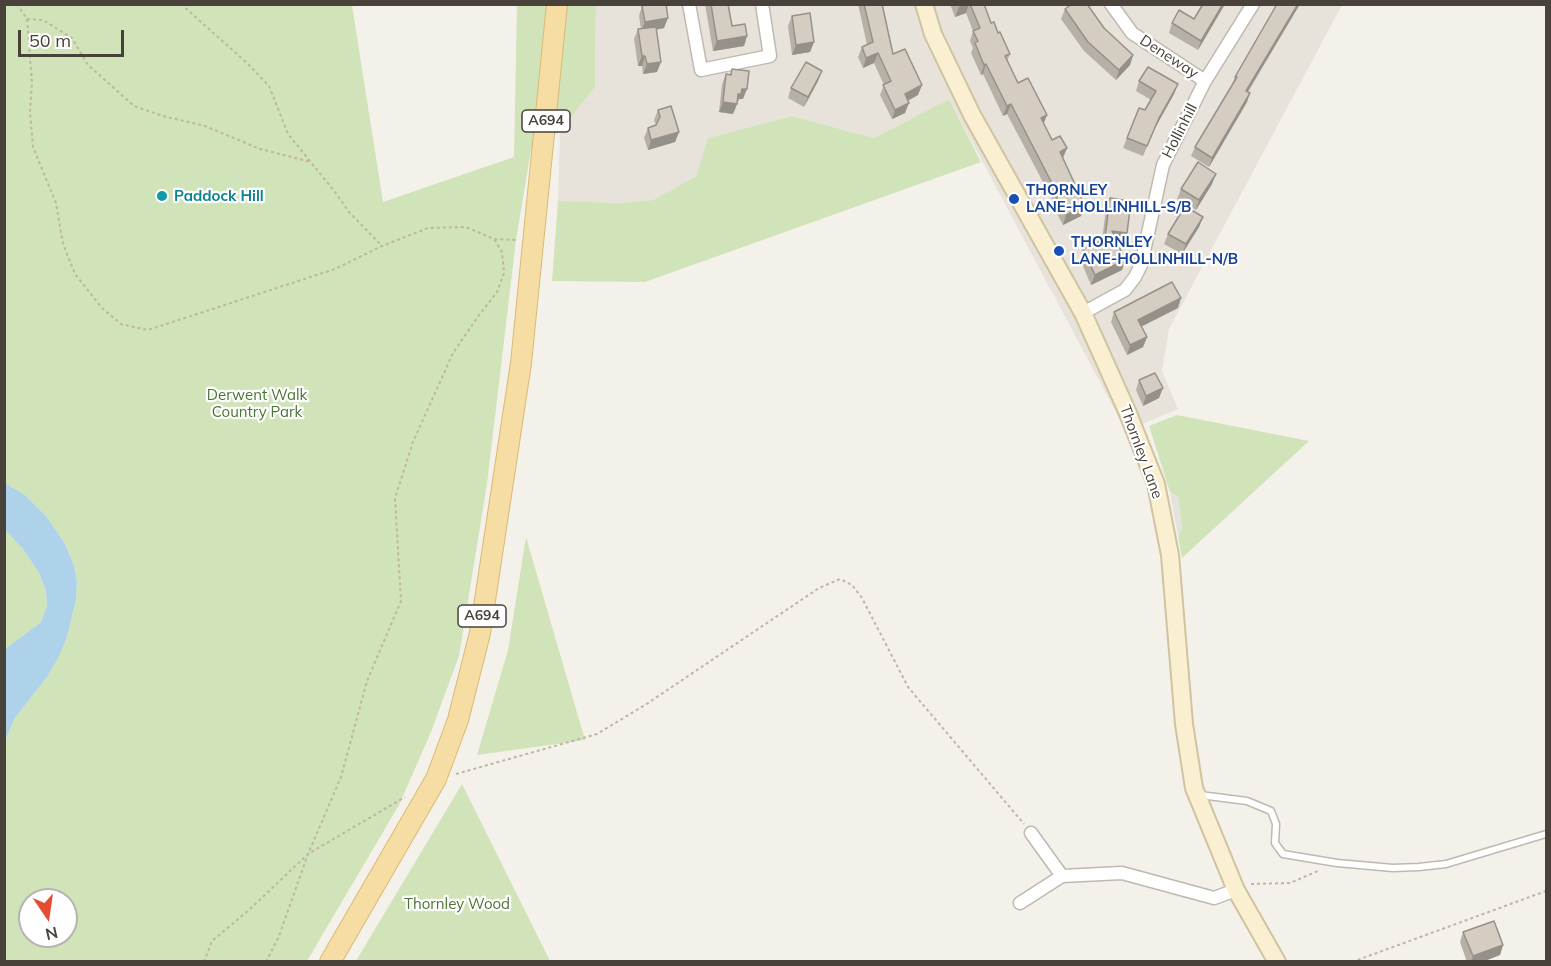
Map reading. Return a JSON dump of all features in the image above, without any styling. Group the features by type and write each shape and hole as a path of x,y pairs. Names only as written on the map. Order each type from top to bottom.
{"main road":[{"name":"A694","path":"330,962 436,779 458,720 480,633 521,363 557,4"}],"street":[{"path":"689,4 701,70 770,56 762,4"},
{"name":"Thornley Lane","path":"924,4 933,34 972,116 1083,313 1127,411 1156,484 1170,555 1184,724 1197,795 1236,890 1273,956"},
{"name":"Deneway","path":"1111,4 1132,33 1205,81"},
{"name":"Hollinhill","path":"1083,313 1125,290 1135,277 1141,265 1163,165 1205,81 1253,4"},
{"path":"1031,833 1062,876"},
{"path":"1020,903 1062,876 1122,873 1214,898 1236,890"}],"lane":[{"path":"1197,795 1247,801 1271,811 1276,824 1275,843 1283,854 1337,863 1393,868 1446,864 1546,834"}],"path":[{"path":"16,4 27,19 32,83 30,112 33,147 56,203 63,244 75,274 102,309 121,324 148,330 334,269 382,246 428,228 466,227 494,239 534,238"},
{"path":"181,4 247,63 269,86 288,134 349,212 382,246"},
{"path":"27,19 43,20 72,38 88,65 134,106 205,126 260,149 311,162"},
{"path":"266,962 279,936 308,854 341,777 367,681 400,601 395,498 413,442 453,353 498,292 504,273 502,252 494,239"},
{"path":"436,779 484,768 597,734 645,705 819,588 840,579 852,585 862,598 908,687 1031,833"},
{"path":"204,962 212,941 249,910 308,854 407,796"},
{"path":"1236,890 1252,884 1290,883 1330,868 1337,863"},
{"path":"1352,962 1546,891"}],"shaded area":[{"path":"596,5 1342,5 1169,329 1162,371 1178,409 1126,431 949,99 874,138 792,116 708,138 696,176 653,200 620,203 558,201 560,131 595,87"},
{"path":"1170,492 1178,497 1182,529 1178,536"}],"green space":[{"name":"Derwent Walk Country Park","path":"5,5 352,5 383,202 514,157 517,5 596,5 595,87 560,131 531,150 516,240 487,484 459,656 431,732 399,805 307,961 5,961 5,741 15,718 47,677 67,637 76,600 77,582 74,565 64,542 47,517 25,495 5,483"},
{"path":"949,99 981,162 645,282 552,281 558,201 620,203 653,200 696,176 708,138 792,116 874,138"},
{"path":"1177,415 1309,441 1182,558 1178,536 1182,529 1178,497 1170,492 1149,426"},
{"path":"5,530 23,549 39,573 46,591 47,605 41,622 5,649"},
{"path":"526,537 585,740 477,755 508,650"},
{"name":"Thornley Wood","path":"462,784 550,961 356,961"}],"water":[{"path":"5,483 25,495 47,517 64,542 74,565 77,582 76,600 67,637 59,656 47,677 15,718 5,741 5,649 41,622 47,605 46,591 39,573 23,549 5,530"}],"building":[{"path":"666,4 668,18 645,22 642,6"},
{"path":"711,4 728,4 732,26 745,24 747,36 717,41"},
{"path":"864,4 882,4 893,54 905,49 922,85 905,94 909,103 895,110 883,85 891,81 878,53 866,58 862,47 873,42"},
{"path":"970,4 984,4 991,23 994,22 1010,54 1005,56 1018,83 1028,78 1047,115 1041,118 1052,140 1060,136 1067,148 1060,152 1085,206 1066,215 1011,104 1007,106 986,64 984,65 973,31 980,28"},
{"path":"1072,4 1087,4 1104,28 1133,55 1119,70 1088,42 1065,9"},
{"path":"1203,4 1223,4 1201,41 1172,23 1179,10 1194,19"},
{"path":"1277,4 1298,4 1246,91 1250,93 1212,158 1195,147"},
{"path":"810,13 814,42 796,45 792,16"},
{"path":"656,27 661,62 647,64 645,56 642,56 638,29"},
{"path":"806,62 822,71 808,97 791,88"},
{"path":"1148,67 1178,84 1147,146 1127,138 1139,108 1145,110 1156,91 1139,81"},
{"path":"732,69 749,71 747,89 742,89 741,94 738,94 737,104 723,102 726,74 731,75"},
{"path":"671,106 679,132 651,140 648,128 656,125 660,117 658,110"},
{"path":"1198,162 1216,174 1199,200 1181,189"},
{"path":"1110,198 1131,201 1127,233 1112,231 1125,260 1095,275 1083,249 1102,240 1104,245"},
{"path":"1185,206 1203,217 1186,244 1168,234"},
{"path":"1172,282 1181,298 1138,320 1147,337 1130,345 1114,312"},
{"path":"1155,373 1163,388 1146,396 1139,380"},
{"path":"1494,921 1503,945 1473,956 1463,932"}],"place":[{"name":"Paddock Hill","path":"162,196"},
{"name":"THORNLEY LANE-HOLLINHILL-S/B","path":"1014,199"},
{"name":"THORNLEY LANE-HOLLINHILL-N/B","path":"1059,251"}]}
